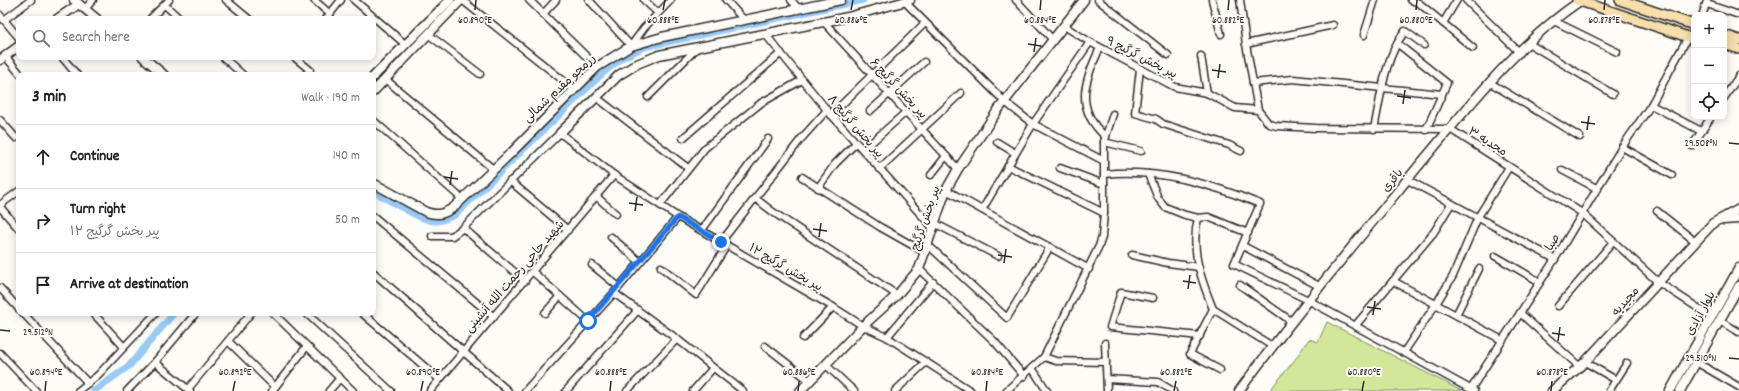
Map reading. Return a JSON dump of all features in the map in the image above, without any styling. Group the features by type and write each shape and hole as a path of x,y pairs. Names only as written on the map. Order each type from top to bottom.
{"main road":[{"path":"1620,0 1691,24"},
{"path":"1578,1 1691,38"},
{"path":"1727,36 1739,40"},
{"path":"1727,41 1739,44"},
{"path":"1727,45 1739,49"},
{"path":"1727,50 1739,54"}],"street":[{"path":"16,34 2,17 31,0"},
{"path":"61,16 79,4 93,0"},
{"path":"226,0 245,16"},
{"path":"233,6 238,0"},
{"path":"314,0 327,16"},
{"path":"329,16 341,0"},
{"path":"354,0 373,16"},
{"path":"376,74 450,0"},
{"path":"376,89 462,0 574,89"},
{"path":"529,0 597,67"},
{"path":"543,14 556,0"},
{"path":"589,0 631,46 644,28 671,0"},
{"path":"644,0 658,13"},
{"path":"726,0 744,20"},
{"path":"791,0 799,9"},
{"name":"رزمجو مقدم شمالی","path":"376,184 410,204 434,215 442,214 462,199 493,170 597,67 631,46 662,37 840,0"},
{"path":"1016,0 1054,40"},
{"name":"پیر بخش گرگیج","path":"800,391 863,326 897,295 919,269 946,190 958,169 1005,102 1084,0"},
{"path":"1098,0 1168,55"},
{"path":"1212,0 1221,34"},
{"path":"1240,0 1258,110"},
{"path":"1364,35 1375,0"},
{"path":"1411,0 1419,3 1473,48"},
{"path":"1443,23 1457,0"},
{"path":"1466,0 1520,53"},
{"path":"432,236 452,236 463,228 596,96 619,75 637,64 659,55 766,35 883,9 907,1 925,23 1005,102 1033,124 1104,161"},
{"name":"باقری","path":"1239,391 1291,320 1489,82 1520,53 1528,43 1578,1"},
{"path":"153,16 167,2 178,16"},
{"path":"1703,12 1707,2 1739,16"},
{"path":"79,4 93,16"},
{"path":"376,19 405,44"},
{"path":"1554,21 1617,52"},
{"name":"پیر بخش گرگیج ۶","path":"824,22 958,169"},
{"path":"831,115 925,23"},
{"path":"1246,44 1333,25"},
{"name":"پیر بخش گرگیج ۹","path":"1064,26 1100,48 1175,87 1207,93 1235,108 1258,110"},
{"path":"1374,128 1387,66 1405,31 1424,45"},
{"path":"428,34 480,74"},
{"name":"پیر بخش گرگیج ۸","path":"766,35 826,110 933,226"},
{"name":"صبا","path":"1473,390 1502,340 1598,189 1622,147 1651,105 1691,38"},
{"path":"982,210 1033,124 1090,42"},
{"path":"1528,43 1613,94"},
{"path":"1398,44 1446,83 1426,130"},
{"path":"16,48 3,58 18,72"},
{"path":"648,97 697,48"},
{"path":"1100,48 1085,81 1085,102 1090,117 1105,139 1141,151"},
{"path":"683,138 781,53"},
{"path":"1201,56 1207,93"},
{"path":"64,60 74,72"},
{"path":"146,60 160,72"},
{"path":"226,60 240,72"},
{"path":"297,60 306,72"},
{"path":"870,111 924,62"},
{"path":"1140,69 1135,113 1156,119 1163,124 1241,150"},
{"path":"1727,94 1739,76"},
{"path":"385,79 493,170"},
{"path":"1253,83 1294,79 1442,94"},
{"path":"660,205 705,148 761,103 802,80"},
{"path":"1489,82 1580,137"},
{"path":"879,169 921,128 961,93"},
{"path":"596,96 688,168"},
{"path":"1651,105 1702,131"},
{"path":"721,242 826,110"},
{"name":"مجدیه ۳","path":"1258,110 1269,124 1284,126 1450,130 1582,213 1658,282 1712,317"},
{"path":"863,150 906,112"},
{"path":"1006,391 1044,357 1089,269 1102,237 1104,213 1105,139 1113,114"},
{"path":"0,120 16,138"},
{"path":"1692,146 1709,120"},
{"path":"376,123 462,199"},
{"name":"پیر بخش گرگیج ۱۲","path":"560,133 614,175 678,217 833,306 863,326 887,338 971,391"},
{"path":"702,230 768,139"},
{"path":"997,142 1015,153"},
{"path":"818,188 835,164 856,143"},
{"path":"1622,147 1672,175"},
{"path":"931,174 946,156"},
{"path":"1008,166 1104,213"},
{"path":"1404,352 1453,276 1478,217 1509,167"},
{"path":"1060,168 1104,184"},
{"path":"1562,170 1598,189"},
{"path":"1104,174 1126,172 1189,180 1227,191 1260,204 1234,264 1308,300 1473,390"},
{"path":"1148,174 1158,198 1164,207 1198,218 1208,218 1248,233"},
{"name":"شهید حاجی رحمت الله آنشینی","path":"430,391 597,197 614,175"},
{"path":"802,177 818,188 927,249 1007,318 1050,247"},
{"path":"1408,180 1554,259"},
{"path":"510,181 568,230"},
{"path":"946,190 1089,269"},
{"path":"16,193 0,206 16,225"},
{"path":"597,197 616,214"},
{"path":"755,198 772,212 897,295"},
{"path":"1355,326 1434,232 1451,204"},
{"path":"1713,224 1739,210"},
{"path":"1657,212 1696,242"},
{"path":"525,391 614,293 678,217"},
{"path":"1198,218 1194,234 1194,248 1213,309 1272,346"},
{"path":"376,219 494,317"},
{"path":"1713,224 1737,220"},
{"name":"مجیدیه","path":"1552,391 1583,364 1713,224"},
{"path":"933,226 998,256"},
{"path":"463,228 524,281"},
{"path":"611,237 640,262"},
{"path":"1558,306 1613,242"},
{"path":"661,267 696,295 727,245"},
{"path":"1243,246 1319,286"},
{"path":"1132,255 1168,263 1200,267"},
{"path":"1495,256 1540,282"},
{"path":"592,265 619,287"},
{"name":"بلوار آزادی","path":"1670,391 1739,268"},
{"path":"919,269 995,342 1024,376"},
{"path":"1456,315 1479,269"},
{"path":"533,272 588,321"},
{"path":"376,275 508,391"},
{"path":"1393,281 1502,340"},
{"path":"887,338 932,282"},
{"path":"1240,285 1291,320"},
{"path":"1680,391 1739,286"},
{"path":"0,288 16,306"},
{"path":"1153,298 1121,292 1110,327 1200,336"},
{"path":"614,293 677,339 743,391"},
{"path":"545,313 560,296"},
{"path":"804,338 833,306"},
{"path":"1213,309 1190,354 1220,370"},
{"path":"566,391 638,310"},
{"path":"1520,313 1583,364 1616,380"},
{"path":"26,316 88,383"},
{"path":"97,316 124,347"},
{"path":"78,391 98,375 153,316"},
{"path":"127,391 155,362 193,316"},
{"path":"155,362 189,390 249,316"},
{"path":"276,316 353,391"},
{"path":"309,316 391,391"},
{"path":"366,316 439,379"},
{"path":"1720,320 1739,332"},
{"path":"626,391 677,339"},
{"path":"228,341 274,389 307,346"},
{"path":"1105,344 1107,391"},
{"path":"765,346 810,381"},
{"path":"0,353 36,391"},
{"path":"1044,357 1056,361 1106,362"},
{"path":"895,391 926,362"},
{"path":"1696,362 1739,387"},
{"path":"1609,391 1627,363"},
{"path":"826,365 852,390"},
{"path":"693,391 713,368"},
{"path":"1032,368 1048,391"},
{"path":"329,391 340,378"},
{"path":"1107,379 1158,382 1173,391"}],"green space":[{"path":"1327,322 1462,391 1269,391 1294,361 1309,339 1318,342"}],"waterway":[{"path":"376,193 404,209 429,220 435,221 455,215 604,72 623,57 644,47 863,0"},
{"path":"94,391 129,366 171,316"}],"route":[{"path":"588,321 678,217 721,242"}]}
